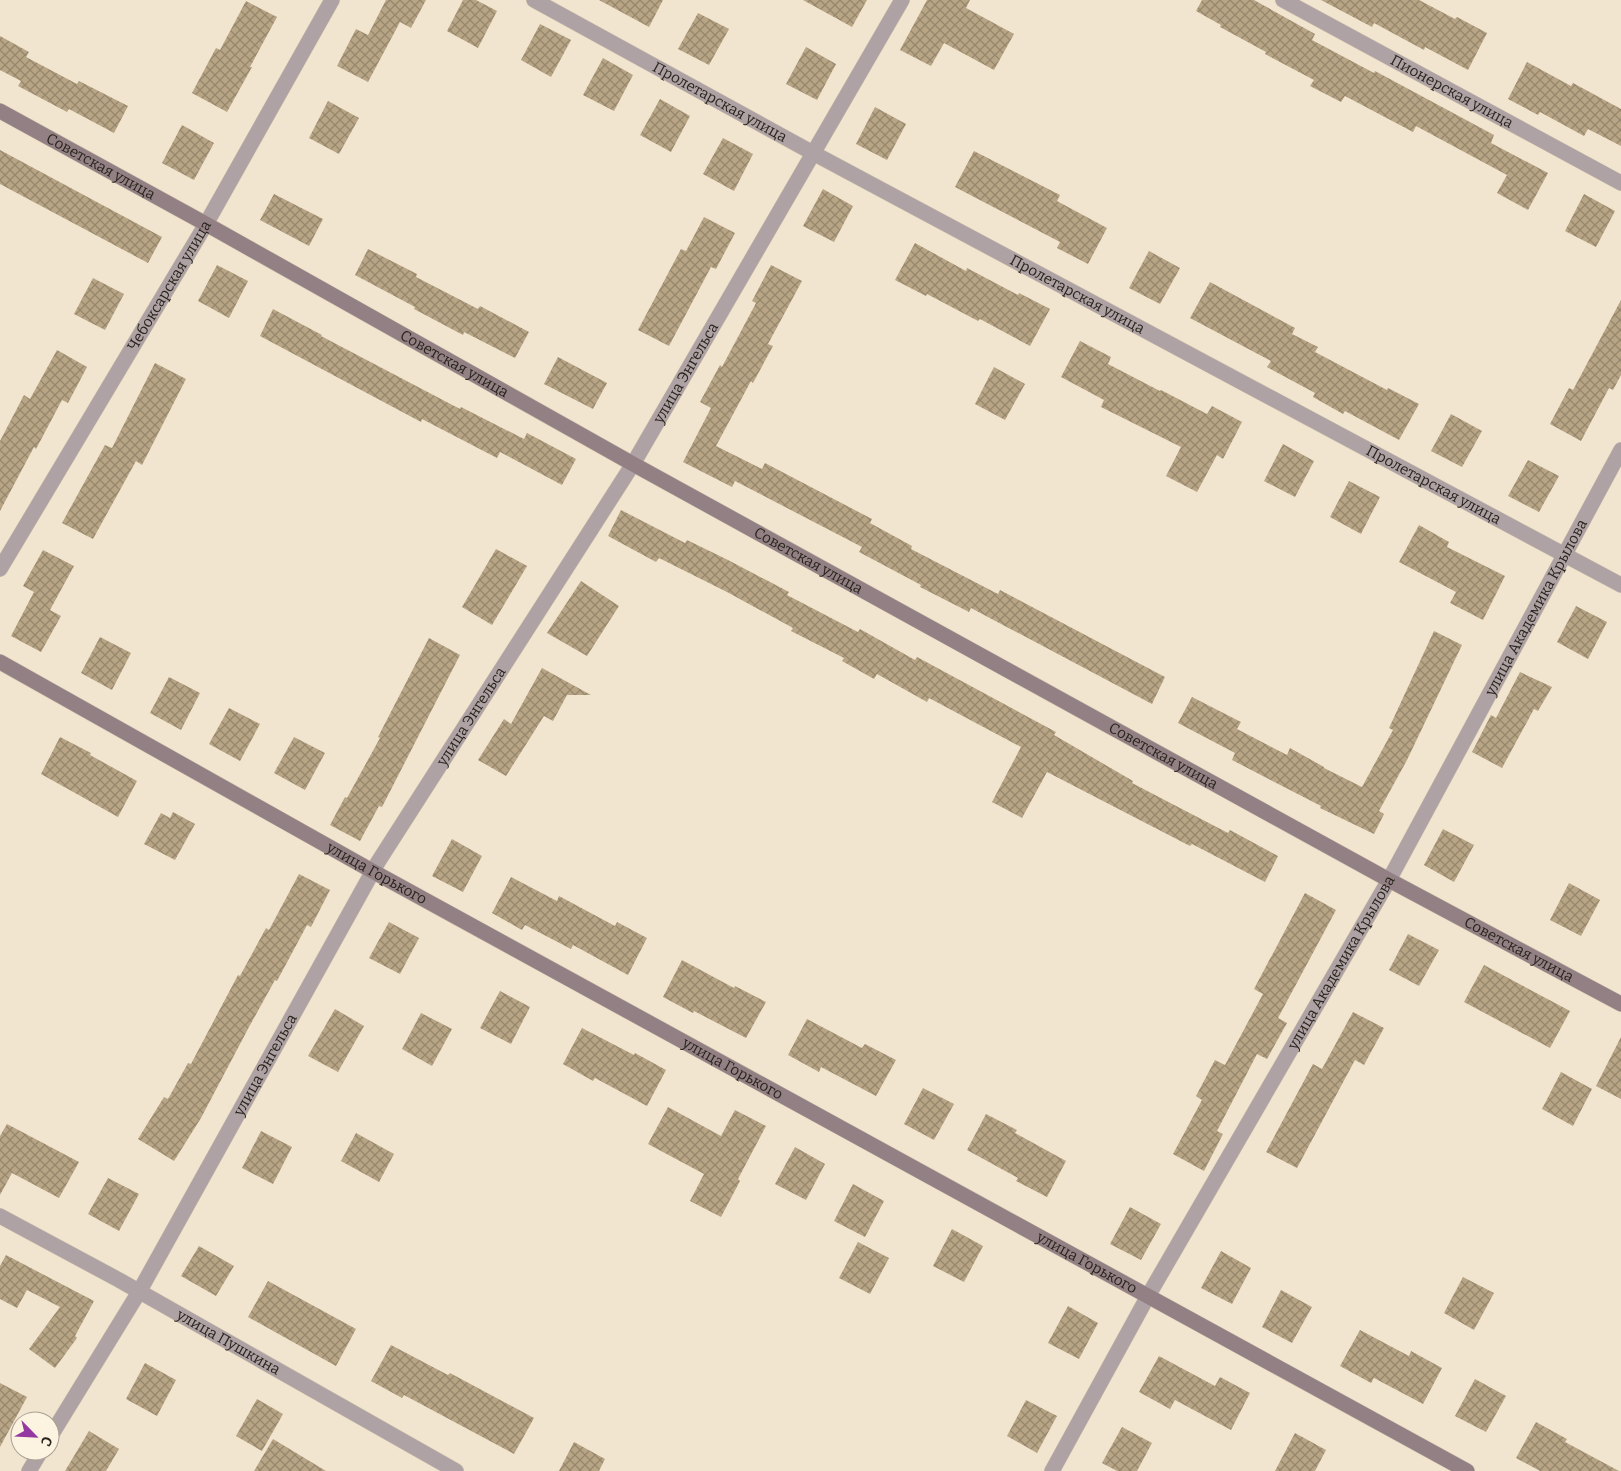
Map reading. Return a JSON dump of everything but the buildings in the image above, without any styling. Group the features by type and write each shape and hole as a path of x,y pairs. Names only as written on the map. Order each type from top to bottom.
{"street":[{"name":"Чебоксарская улица","path":"0,569 206,224 332,0"},
{"name":"Пролетарская улица","path":"534,0 813,152 1621,585"},
{"name":"улица Энгельса","path":"60,1421 139,1292 374,872 633,464 902,0"},
{"name":"Пионерская улица","path":"1283,0 1621,183"},
{"name":"Советская улица","path":"0,111 206,224 633,464 1389,880 1621,1004"},
{"name":"улица Академика Крылова","path":"1052,1471 1148,1296 1389,880 1621,450"},
{"name":"улица Горького","path":"0,662 374,872 1467,1471"},
{"name":"улица Пушкина","path":"0,1216 139,1292 456,1471"}]}
